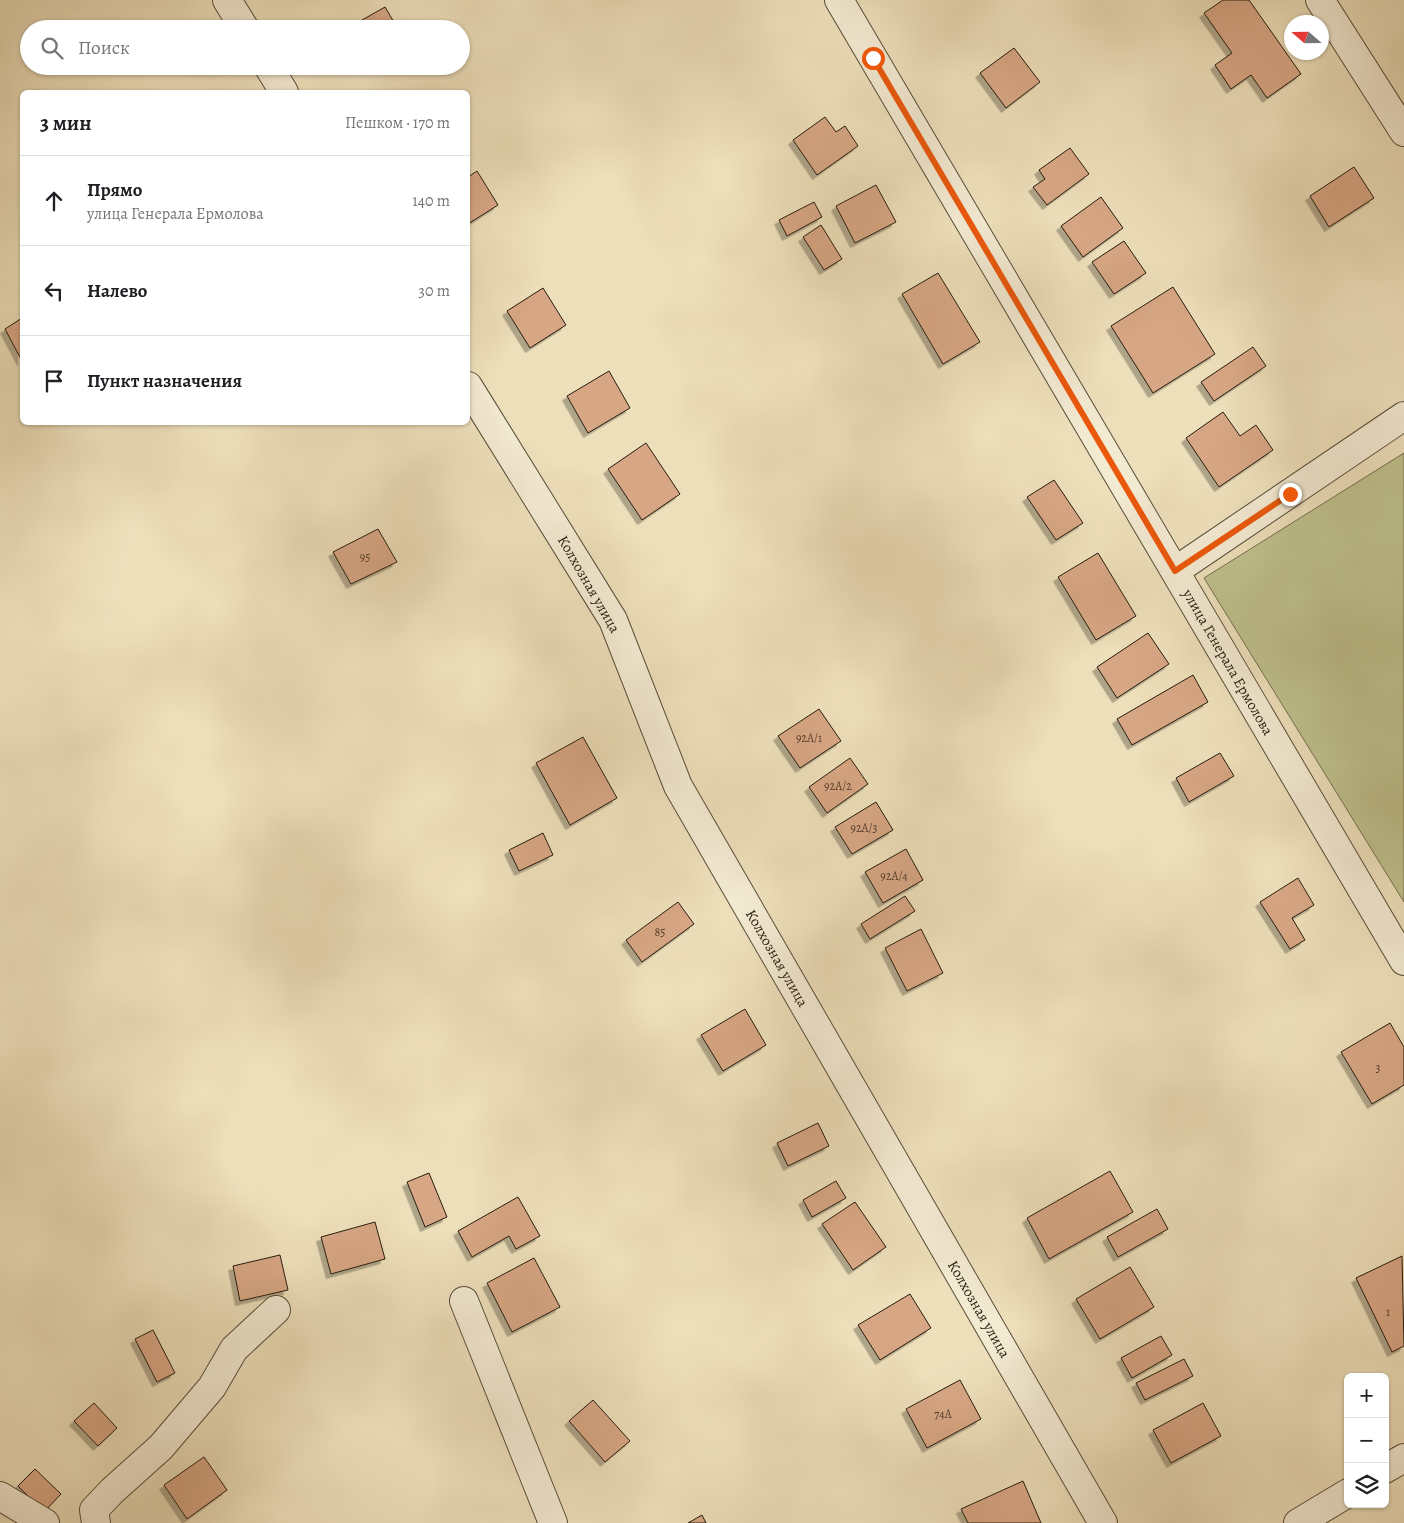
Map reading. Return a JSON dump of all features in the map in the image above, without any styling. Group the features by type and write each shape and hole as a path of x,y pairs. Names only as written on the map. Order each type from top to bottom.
{"street":[{"path":"227,0 239,20"},
{"name":"улица Генерала Ермолова","path":"839,0 1404,961"},
{"path":"1320,0 1404,132"},
{"path":"274,75 283,90"},
{"name":"Колхозная улица","path":"470,389 613,620 678,786 1103,1523"},
{"path":"1175,571 1404,416"},
{"path":"464,1301 553,1523"},
{"path":"96,1523 94,1510 112,1491 161,1447 212,1387 234,1349 276,1310"},
{"path":"1389,1467 1404,1458"},
{"path":"1298,1523 1344,1494"},
{"path":"0,1496 45,1523"}],"green space":[{"path":"1404,453 1404,902 1204,578"}],"building":[{"path":"1223,0 1249,0 1284,50 1284,60 1291,60 1301,74 1267,98 1251,75 1231,89 1215,65 1232,53 1204,13"},
{"path":"385,7 393,20 362,20"},
{"path":"1014,48 1040,82 1006,108 980,73"},
{"path":"825,117 836,132 845,126 858,146 817,175 793,140"},
{"path":"1070,148 1089,174 1047,205 1033,187 1045,179 1039,170"},
{"path":"1354,167 1374,198 1329,227 1310,196"},
{"path":"477,171 498,205 470,223 470,176"},
{"path":"876,185 896,222 855,243 836,206"},
{"path":"1101,197 1123,228 1083,257 1061,226"},
{"path":"814,202 822,217 787,236 779,220"},
{"path":"821,225 842,259 824,270 803,237"},
{"path":"1124,241 1146,273 1114,294 1092,262"},
{"path":"938,273 980,342 943,364 902,294"},
{"path":"1173,287 1215,354 1153,393 1111,326"},
{"path":"543,288 566,325 530,348 507,311"},
{"path":"20,319 20,357 5,329"},
{"path":"1253,347 1266,366 1214,401 1201,382"},
{"path":"609,371 630,408 588,433 567,396"},
{"path":"1223,412 1240,436 1256,425 1273,450 1219,487 1186,438"},
{"path":"646,443 680,494 642,520 608,469"},
{"path":"1054,480 1083,523 1056,540 1027,497"},
{"path":"378,529 397,562 351,584 333,552"},
{"path":"1098,553 1136,616 1096,640 1058,577"},
{"path":"1148,633 1169,664 1117,698 1097,667"},
{"path":"1193,675 1208,702 1132,745 1117,719"},
{"path":"819,709 841,741 800,768 778,736"},
{"path":"583,737 617,798 570,825 536,763"},
{"path":"1220,753 1234,776 1189,802 1176,778"},
{"path":"850,758 868,784 827,813 809,787"},
{"path":"876,802 893,830 852,854 835,827"},
{"path":"543,833 553,855 519,871 509,850"},
{"path":"906,849 923,880 883,903 865,872"},
{"path":"1298,878 1314,905 1292,918 1305,940 1290,949 1260,902"},
{"path":"905,896 915,911 870,939 861,924"},
{"path":"678,902 694,924 642,962 626,940"},
{"path":"921,929 943,973 907,991 885,948"},
{"path":"745,1009 766,1045 723,1071 701,1035"},
{"path":"1390,1023 1404,1047 1404,1085 1372,1104 1341,1052"},
{"path":"818,1123 829,1146 788,1166 777,1143"},
{"path":"1110,1171 1133,1212 1049,1259 1027,1218"},
{"path":"429,1173 447,1217 425,1227 407,1182"},
{"path":"836,1181 846,1198 812,1217 803,1200"},
{"path":"518,1197 540,1236 516,1249 509,1236 472,1257 458,1231"},
{"path":"855,1202 886,1247 853,1270 822,1224"},
{"path":"1157,1209 1168,1229 1118,1257 1107,1237"},
{"path":"375,1222 385,1259 331,1274 321,1237"},
{"path":"280,1255 288,1290 240,1301 233,1266"},
{"path":"1402,1256 1404,1346 1392,1352 1356,1278"},
{"path":"534,1258 560,1307 512,1332 487,1283"},
{"path":"1130,1267 1154,1307 1100,1339 1076,1299"},
{"path":"910,1294 931,1328 880,1360 858,1325"},
{"path":"153,1330 175,1373 157,1382 135,1339"},
{"path":"1161,1336 1172,1355 1132,1378 1121,1358"},
{"path":"1184,1359 1193,1376 1145,1400 1136,1383"},
{"path":"960,1380 981,1419 927,1448 906,1409"},
{"path":"593,1400 630,1441 605,1462 569,1421"},
{"path":"94,1403 117,1428 98,1446 74,1421"},
{"path":"1203,1403 1221,1436 1171,1463 1153,1430"},
{"path":"204,1457 227,1490 187,1519 164,1485"},
{"path":"35,1469 61,1494 44,1512 18,1486"},
{"path":"1023,1481 1041,1523 968,1523 961,1509"},
{"path":"702,1515 706,1523 688,1523"}],"route":[{"path":"873,58 1175,571 1290,494"}]}
